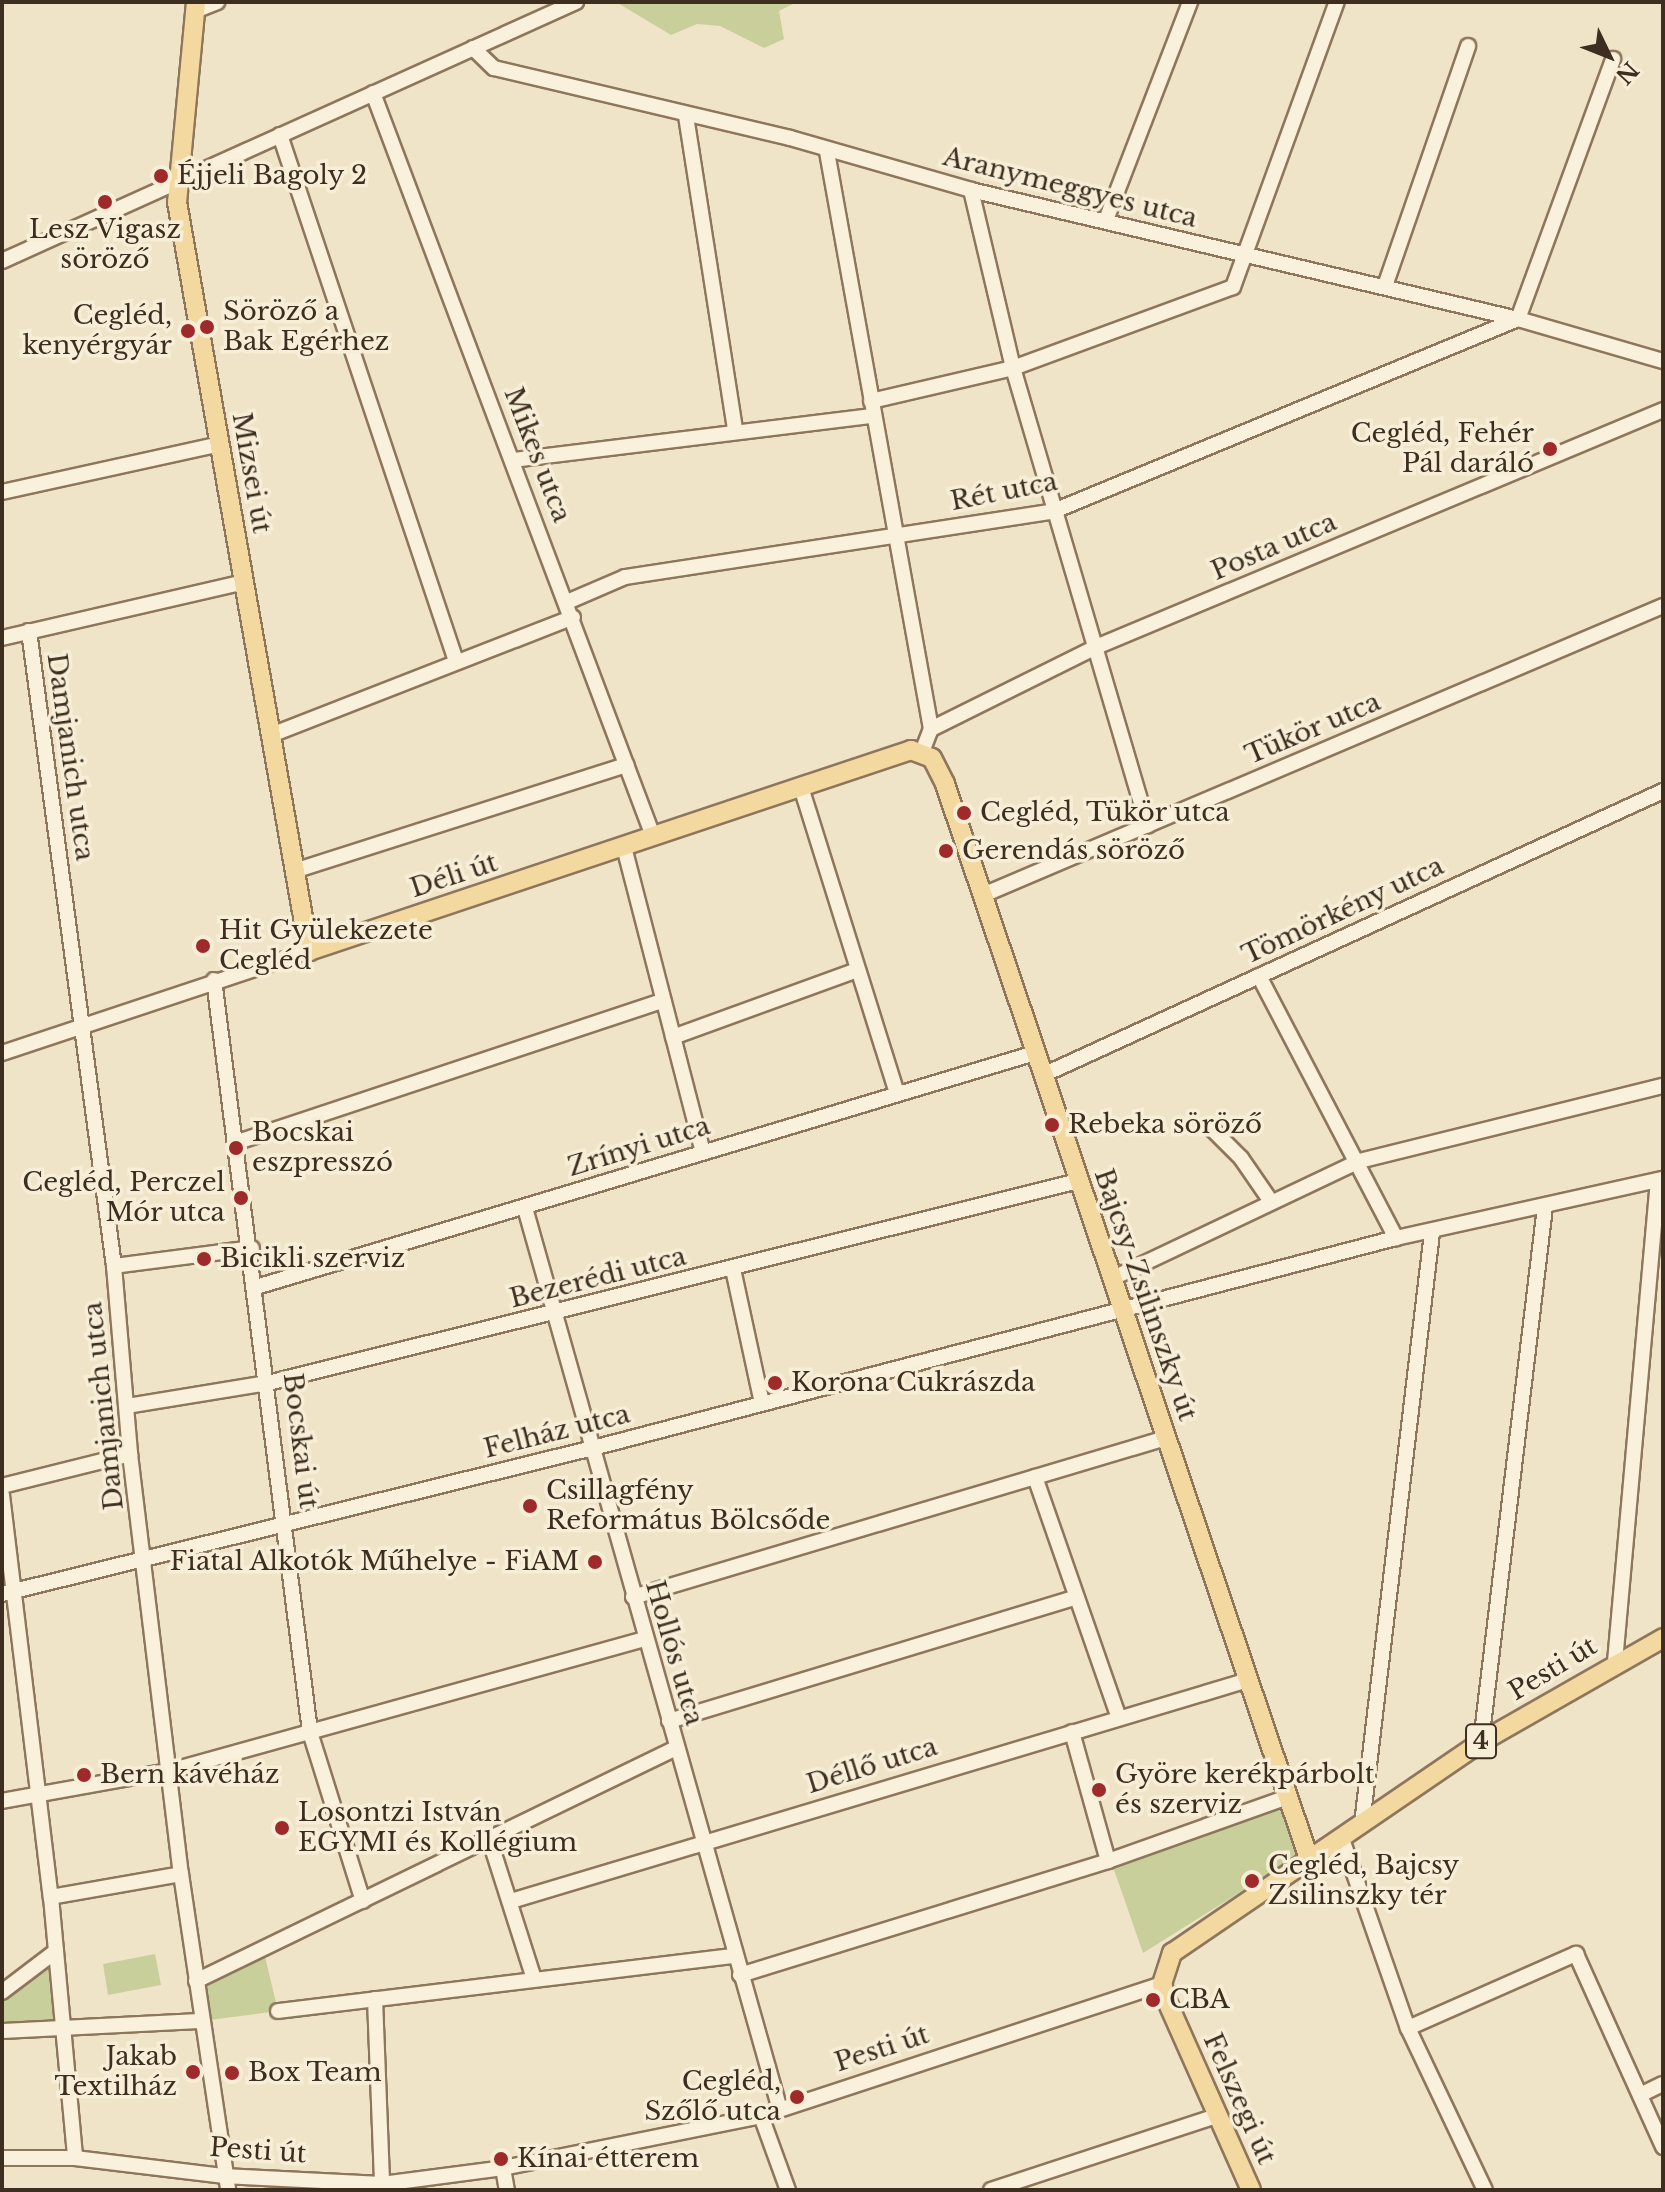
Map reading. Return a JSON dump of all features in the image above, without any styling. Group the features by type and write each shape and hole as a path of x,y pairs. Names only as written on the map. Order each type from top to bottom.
{"main road":[{"name":"Mizsei út","path":"195,6 178,183 179,218 309,951"},
{"name":"Déli út","path":"309,951 911,750 922,752"},
{"name":"Bajcsy-Zsilinszky út","path":"922,752 932,758 945,784 1310,1862"},
{"name":"Pesti út","path":"1162,1984 1172,1953 1196,1933 1310,1862 1481,1742 1615,1662 1663,1638"},
{"name":"Felszegi út","path":"1162,1984 1216,2116 1251,2190"}],"street":[{"path":"195,6 217,2"},
{"path":"2,261 576,2"},
{"path":"1106,220 1190,2"},
{"path":"871,401 1013,368 1233,287 1337,2"},
{"path":"1385,286 1468,46"},
{"name":"Aranymeggyes utca","path":"473,48 494,68 971,190 1661,354"},
{"path":"1518,319 1613,59"},
{"name":"Mikes utca","path":"373,93 653,836"},
{"path":"686,116 735,429"},
{"path":"280,135 456,661"},
{"path":"827,152 893,536 931,729 922,752"},
{"path":"971,190 1013,368 1148,826"},
{"name":"Rét utca","path":"567,602 625,577 1054,511 1518,319"},
{"name":"Posta utca","path":"931,729 1096,647 1663,410"},
{"path":"513,460 735,429 873,416"},
{"path":"2,492 220,444"},
{"path":"2,638 244,582"},
{"name":"Tükör utca","path":"983,895 1663,606"},
{"path":"271,735 573,617"},
{"name":"Damjanich utca","path":"29,631 114,1266 130,1454 181,1874 225,2183"},
{"path":"294,871 626,765"},
{"path":"801,787 897,1093"},
{"name":"Tömörkény utca","path":"1043,1075 1663,791"},
{"path":"624,847 703,1152"},
{"name":"Déli út","path":"2,1053 214,980 309,951"},
{"path":"673,1037 857,970"},
{"path":"1259,976 1359,1161 1396,1238"},
{"name":"Bocskai út","path":"214,980 252,1248 310,1732 363,1901"},
{"path":"238,1142 663,1001"},
{"name":"Zrínyi utca","path":"256,1287 1035,1053"},
{"path":"1111,1279 1270,1200 1359,1161 1663,1086"},
{"path":"1210,1127 1241,1158 1270,1200"},
{"path":"1615,1662 1660,1180"},
{"name":"Felház utca","path":"8,1593 593,1448 1123,1312 1396,1238 1432,1233 1660,1180"},
{"name":"Bezerédi utca","path":"127,1406 268,1383 1078,1181"},
{"path":"1481,1742 1545,1207"},
{"name":"Hollós utca","path":"525,1208 780,2110"},
{"path":"1362,1824 1432,1233"},
{"path":"114,1266 252,1248"},
{"path":"733,1269 762,1403"},
{"path":"633,1597 1166,1438"},
{"path":"2,1486 130,1454"},
{"path":"1035,1477 1119,1718"},
{"path":"2,1495 8,1593 51,1897 75,2158"},
{"path":"669,1721 1075,1598"},
{"path":"2,1801 169,1771 645,1639"},
{"name":"Déllő utca","path":"511,1901 1248,1680"},
{"path":"1072,1732 1108,1861"},
{"path":"196,1981 676,1748"},
{"path":"740,1975 1108,1861 1288,1797"},
{"path":"489,1838 534,1979"},
{"path":"1342,1839 1408,2028 1485,2190"},
{"path":"51,1897 181,1874"},
{"path":"2,1992 56,1951"},
{"path":"1408,2028 1576,1954 1663,2147"},
{"path":"278,2011 734,1956"},
{"name":"Pesti út","path":"2,2158 75,2158 225,2183 382,2184 503,2168 761,2116 1162,1984"},
{"path":"375,1999 382,2184"},
{"path":"2,2031 202,2021"},
{"path":"1640,2095 1663,2084"},
{"path":"761,2116 788,2190"},
{"path":"991,2190 1216,2116"},
{"path":"503,2168 507,2190"}],"green space":[{"path":"616,2 797,2 779,11 784,39 764,48 720,26 697,24 671,35"},
{"path":"1288,1797 1306,1851 1143,1953 1112,1864"},
{"path":"263,1948 278,2011 202,2021 196,1981"},
{"path":"155,1954 161,1985 108,1995 103,1964"},
{"path":"54,1955 61,2027 2,2029 2,1995"}],"place":[{"name":"Éjjeli Bagoly 2","path":"161,176"},
{"name":"Lesz Vigasz söröző","path":"105,202"},
{"name":"Söröző a Bak Egérhez","path":"207,327"},
{"name":"Cegléd, kenyérgyár","path":"188,331"},
{"name":"Cegléd, Fehér Pál daráló","path":"1550,449"},
{"name":"Cegléd, Tükör utca","path":"964,813"},
{"name":"Gerendás söröző","path":"946,851"},
{"name":"Hit Gyülekezete Cegléd","path":"203,946"},
{"name":"Rebeka söröző","path":"1052,1125"},
{"name":"Bocskai eszpresszó","path":"236,1148"},
{"name":"Cegléd, Perczel Mór utca","path":"241,1198"},
{"name":"Bicikli szerviz","path":"204,1259"},
{"name":"Korona Cukrászda","path":"775,1383"},
{"name":"Csillagfény Református Bölcsőde","path":"530,1506"},
{"name":"Fiatal Alkotók Műhelye - FiAM","path":"595,1562"},
{"name":"Bern kávéház","path":"84,1775"},
{"name":"Györe kerékpárbolt és szerviz","path":"1099,1790"},
{"name":"Losontzi István EGYMI és Kollégium","path":"282,1828"},
{"name":"Cegléd, Bajcsy Zsilinszky tér","path":"1252,1881"},
{"name":"CBA","path":"1153,2000"},
{"name":"Jakab Textilház","path":"193,2072"},
{"name":"Box Team","path":"232,2073"},
{"name":"Cegléd, Szőlő utca","path":"797,2097"},
{"name":"Kínai étterem","path":"501,2159"}]}
